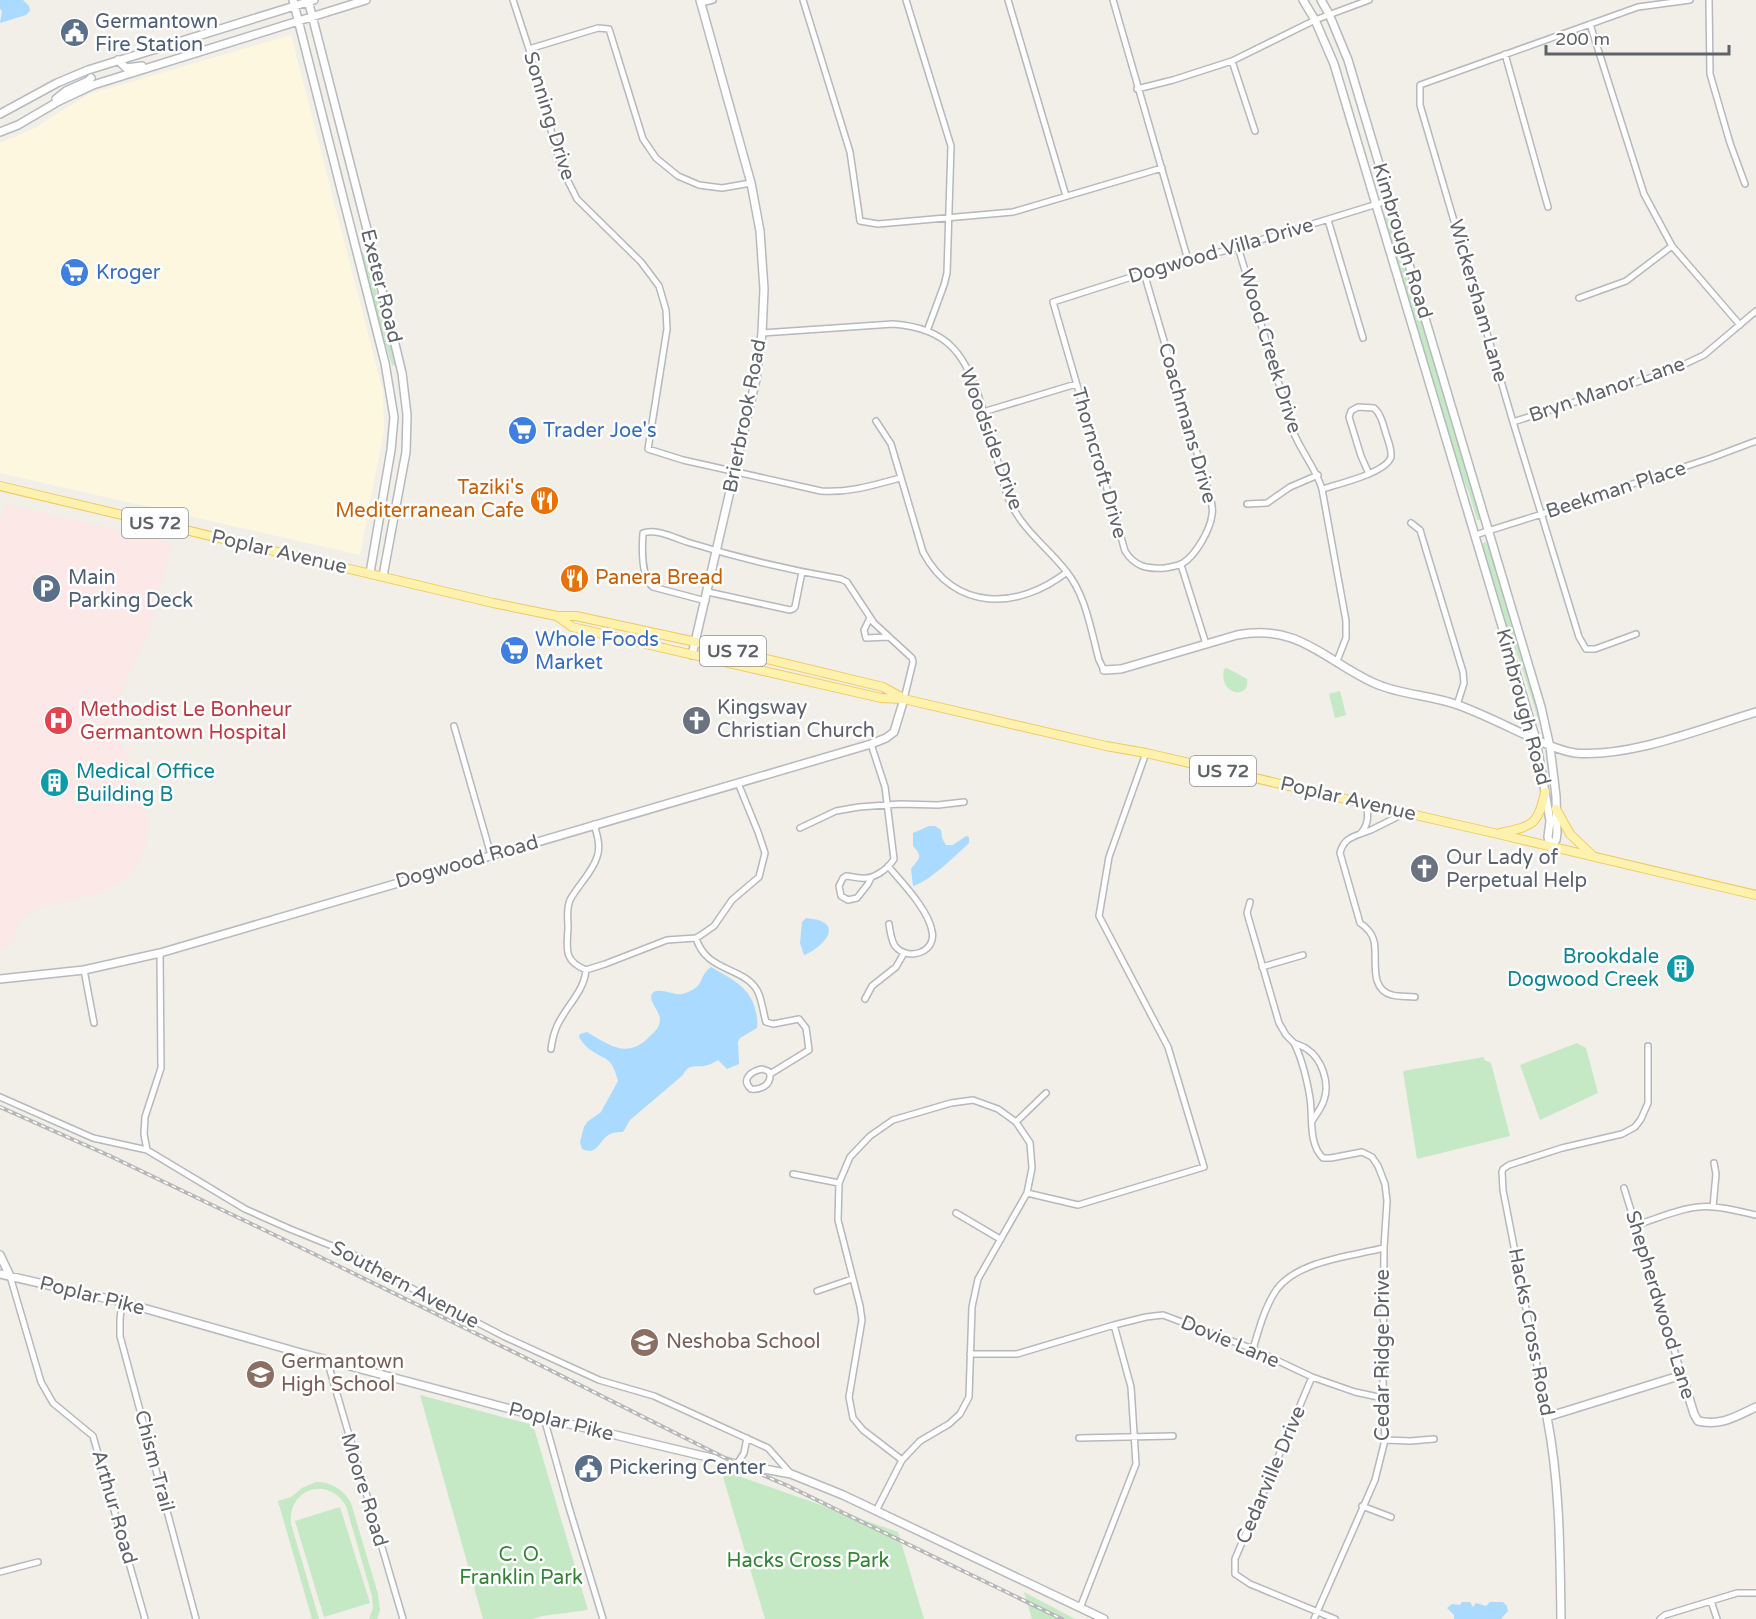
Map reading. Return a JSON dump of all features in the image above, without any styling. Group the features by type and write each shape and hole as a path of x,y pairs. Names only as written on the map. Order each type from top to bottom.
{"main road":[{"name":"Poplar Avenue","path":"0,486 493,603 557,616 576,616 696,642 883,687 904,699"},
{"name":"Poplar Avenue","path":"557,616 572,627 881,698 904,699 1106,746 1146,753 1756,895"},
{"path":"1498,834 1529,825 1538,819 1545,792"},
{"path":"1556,809 1570,834 1593,856"}],"street":[{"path":"0,114 57,83 162,64 366,0"},
{"name":"Sonning Drive","path":"513,0 561,166 577,199 641,262 659,286 666,310 667,329 648,449 735,472"},
{"path":"701,2 713,0"},
{"path":"803,0 850,152 860,221 878,224 1013,212 1162,168"},
{"path":"906,0 951,146 947,273 927,331"},
{"path":"1008,0 1066,196"},
{"path":"1113,0 1188,260"},
{"name":"Kimbrough Road","path":"1303,0 1315,20 1334,64 1536,740 1550,821 1548,837 1551,848"},
{"name":"Kimbrough Road","path":"1321,0 1348,60 1541,707 1550,747 1556,809 1556,840 1551,848"},
{"path":"1137,89 1233,61 1315,20 1369,0"},
{"path":"1548,207 1505,54 1638,7 1689,0"},
{"path":"1708,0 1710,74 1730,143 1745,184"},
{"path":"0,132 18,125 45,109 118,60 293,3 310,1"},
{"name":"Exeter Road","path":"310,1 371,245 403,384 407,415 406,452 383,576"},
{"name":"Brierbrook Road","path":"693,655 756,379 762,333 764,289 760,231 751,183 701,2"},
{"name":"Exeter Road","path":"293,3 385,363 394,417 391,450 370,573"},
{"path":"1590,24 1644,194 1672,246 1740,325"},
{"path":"529,49 598,28 609,29 643,139 656,158 678,176 699,185 722,188 751,183"},
{"path":"179,41 184,57"},
{"name":"Wickersham Lane","path":"1505,54 1420,85 1420,105 1579,637 1586,649 1595,649 1636,634"},
{"path":"118,60 126,68 162,64"},
{"path":"1233,61 1255,131"},
{"name":"Dogwood Villa Drive","path":"1053,302 1390,200"},
{"path":"1328,220 1363,338"},
{"path":"1579,298 1626,281 1672,246"},
{"name":"Wood Creek Drive","path":"1238,247 1293,432 1318,475 1322,489 1346,621 1346,638 1337,662"},
{"name":"Coachmans Drive","path":"1144,273 1212,505 1212,518 1202,542 1181,565"},
{"name":"Thorncroft Drive","path":"1053,302 1125,551 1132,561 1146,568 1181,565"},
{"name":"Bryn Manor Lane","path":"1514,422 1668,372 1704,354 1756,311"},
{"name":"Woodside Drive","path":"762,333 893,324 913,326 950,344 963,360 974,381 1010,502 1023,525 1067,572 1080,594 1104,670"},
{"path":"983,412 1076,384"},
{"path":"1322,489 1369,474 1389,461 1392,454 1381,417 1374,408 1364,406 1351,411 1349,417 1369,474"},
{"path":"876,421 891,444 921,546 927,559 949,584 961,592 986,598 1015,598 1047,585 1067,572"},
{"name":"Beekman Place","path":"1475,535 1711,458 1756,441"},
{"path":"735,472 807,489 832,492 863,488 900,478"},
{"path":"1247,504 1267,503 1290,487 1318,475"},
{"path":"1411,523 1420,530 1463,672 1464,682 1457,705"},
{"path":"706,601 653,587 648,583 645,576 643,533 647,531 659,533 717,551 847,582 870,618 912,658 904,699"},
{"path":"1181,565 1206,644"},
{"path":"708,592 790,610 795,607 802,572"},
{"path":"870,618 864,630 866,638 889,637"},
{"path":"1104,670 1121,669 1248,633 1272,633 1305,642 1369,681 1457,705 1550,747 1574,753 1614,752 1658,742 1756,712"},
{"name":"Dogwood Road","path":"0,979 84,970 160,953 872,744 894,732 904,699"},
{"path":"454,726 491,855"},
{"path":"871,878 846,876 838,886 842,896 848,900 857,898 871,878 894,859 885,787 872,744"},
{"path":"1027,1193 1078,1205 1204,1167 1168,1047 1099,916 1109,857 1146,753"},
{"path":"594,824 598,843 597,857 567,909 567,952 575,964 586,970 667,940 696,938 714,926 732,900 759,877 765,853 738,783"},
{"path":"800,828 836,811 859,807 900,804 938,806 964,802"},
{"path":"1360,834 1366,828 1367,804"},
{"path":"1406,813 1371,830 1350,837 1343,843 1340,853 1360,923 1369,930 1374,942 1377,982 1390,995 1415,997"},
{"path":"888,866 922,910 932,931 933,941 922,952 904,953 894,945 889,924"},
{"path":"1250,902 1247,913 1262,967 1279,1023 1298,1050 1308,1086 1312,1121"},
{"path":"696,938 704,955 746,980 756,989 766,1022 773,1024 798,1019 806,1028 809,1050 770,1074 768,1083 760,1088 751,1089 746,1083 747,1076 755,1071 762,1069 770,1074"},
{"path":"147,1150 144,1134 145,1117 161,1068 160,953"},
{"path":"865,999 872,986 896,967 904,953"},
{"path":"1262,967 1303,955"},
{"path":"84,970 94,1023"},
{"path":"550,1049 557,1025 584,983 586,970"},
{"path":"1294,1043 1306,1048 1317,1058 1323,1071 1326,1085 1324,1101 1312,1121"},
{"name":"Hacks Cross Road","path":"1561,1619 1559,1500 1556,1468 1503,1190 1502,1172 1506,1166 1514,1163 1562,1148 1622,1134 1638,1124 1648,1103 1648,1046"},
{"path":"1016,1122 1046,1093"},
{"name":"Southern Avenue","path":"0,1097 93,1138 147,1150 245,1209 352,1254 420,1293 505,1337 599,1380 654,1396 768,1448 791,1474"},
{"path":"876,1511 902,1460 920,1441 949,1424 960,1414 969,1397 972,1307 978,1279 1027,1193 1032,1168 1030,1143 1016,1122 998,1109 973,1100 951,1103 893,1120 870,1136 850,1157 839,1183 838,1220 862,1320 849,1397 853,1418 870,1435 902,1460"},
{"name":"Cedar Ridge Drive","path":"1312,1121 1313,1135 1319,1154 1323,1158 1362,1152 1372,1157 1385,1184 1387,1201 1384,1248 1385,1440 1375,1480 1314,1619"},
{"path":"1713,1207 1716,1182 1714,1162"},
{"path":"793,1174 839,1183"},
{"name":"Shepherdwood Lane","path":"1624,1188 1698,1421 1717,1423 1732,1419 1756,1407"},
{"path":"1636,1225 1685,1210 1713,1207 1756,1215"},
{"path":"956,1213 1000,1239"},
{"path":"1253,1349 1265,1312 1278,1288 1296,1272 1313,1265 1384,1248"},
{"path":"0,1255 10,1276"},
{"name":"Poplar Pike","path":"0,1274 122,1302 544,1418 737,1464 791,1474 843,1495 1104,1619"},
{"name":"Arthur Road","path":"10,1276 41,1382 52,1403 93,1437 145,1619"},
{"path":"818,1291 852,1279"},
{"name":"Chism Trail","path":"122,1302 120,1336 196,1619"},
{"name":"Dovie Lane","path":"970,1354 1017,1354 1114,1325 1146,1317 1163,1316 1174,1318 1253,1349 1312,1377 1355,1392 1383,1398"},
{"path":"1080,1608 1136,1464 1131,1387 1114,1325"},
{"name":"Moore Road","path":"327,1360 403,1619"},
{"path":"1547,1417 1682,1376"},
{"name":"Cedarville Drive","path":"1312,1377 1235,1559 1235,1574 1250,1584 1317,1612"},
{"path":"544,1418 603,1619"},
{"path":"1079,1438 1173,1436"},
{"path":"737,1464 744,1453 747,1438"},
{"path":"1385,1440 1434,1439"},
{"path":"1362,1506 1391,1517"},
{"path":"0,1572 38,1562"},
{"path":"1660,1619 1665,1615 1737,1593 1756,1593"},
{"path":"1711,1601 1717,1619"},
{"path":"1317,1612 1335,1619"}],"shaded area":[{"path":"291,35 383,392 384,430 360,555 0,473 0,143 33,129 89,94"},
{"name":"Methodist Le Bonheur Germantown Hospital","path":"6,504 172,543 150,629 115,707 120,735 148,820 145,851 130,875 104,892 39,907 20,920 14,940 0,951 0,522"}],"green space":[{"path":"1385,214 1406,268 1480,520 1477,520 1458,466"},
{"path":"363,252 378,296 396,364 394,366 374,306 361,253"},
{"path":"1485,542 1488,544 1539,722 1502,614 1482,546"},
{"path":"1227,668 1247,679 1247,686 1244,690 1235,692 1226,685 1223,678 1224,669"},
{"path":"1340,691 1346,715 1335,718 1329,694"},
{"path":"1577,1043 1586,1048 1598,1093 1540,1120 1520,1065"},
{"path":"1484,1057 1484,1060 1491,1063 1510,1136 1417,1159 1403,1071"},
{"name":"C. O. Franklin Park","path":"420,1395 533,1425 588,1610 533,1619 483,1619"},
{"name":"Hacks Cross Park","path":"721,1470 898,1532 924,1619 765,1619"},
{"path":"316,1482 336,1487 351,1503 378,1594 380,1610 377,1619 369,1619 373,1608 372,1596 346,1506 338,1496 320,1489 310,1490 302,1495 295,1502 291,1512 291,1524 319,1619 312,1619 278,1501 291,1497 302,1488"},
{"path":"340,1507 370,1603 324,1617 295,1521"},
{"path":"1024,1592 1075,1619 1032,1619"}],"water":[{"path":"0,0 23,0 29,6 30,11 26,15 0,23 2,11"},
{"path":"929,826 935,826 941,830 946,845 953,845 966,836 969,837 969,843 934,874 913,886 911,869 919,856 913,846 913,833"},
{"path":"806,918 821,921 827,925 829,930 820,945 804,955 800,943 802,922"},
{"path":"711,967 744,989 749,994 756,1011 757,1028 740,1038 738,1042 739,1064 727,1069 718,1060 706,1066 689,1068 630,1120 623,1132 608,1135 596,1149 588,1151 582,1149 580,1142 584,1127 601,1112 618,1081 610,1062 587,1047 579,1037 580,1034 587,1032 619,1048 627,1049 643,1043 657,1028 660,1019 651,997 652,994 657,991 682,994 690,991 698,985"},
{"path":"1462,1602 1470,1602 1473,1607 1476,1603 1486,1606 1490,1602 1503,1602 1508,1611 1501,1619 1454,1619 1454,1615 1447,1608 1452,1604 1460,1605"}],"railway":[{"path":"0,1107 110,1156 312,1253 737,1464 786,1485 1062,1619"}],"place":[{"name":"Germantown Fire Station","path":"74,33"},
{"name":"Kroger","path":"75,273"},
{"name":"Trader Joe's","path":"522,431"},
{"name":"Taziki's Mediterranean Cafe","path":"545,500"},
{"name":"Panera Bread","path":"574,578"},
{"name":"Main Parking Deck","path":"47,589"},
{"name":"Whole Foods Market","path":"514,651"},
{"name":"Kingsway Christian Church","path":"696,720"},
{"name":"Methodist Le Bonheur Germantown Hospital","path":"59,721"},
{"name":"Medical Office Building B","path":"55,783"},
{"name":"Our Lady of Perpetual Help","path":"1425,869"},
{"name":"Brookdale Dogwood Creek","path":"1680,968"},
{"name":"Neshoba School","path":"645,1342"},
{"name":"Germantown High School","path":"260,1374"},
{"name":"Pickering Center","path":"588,1468"}]}
